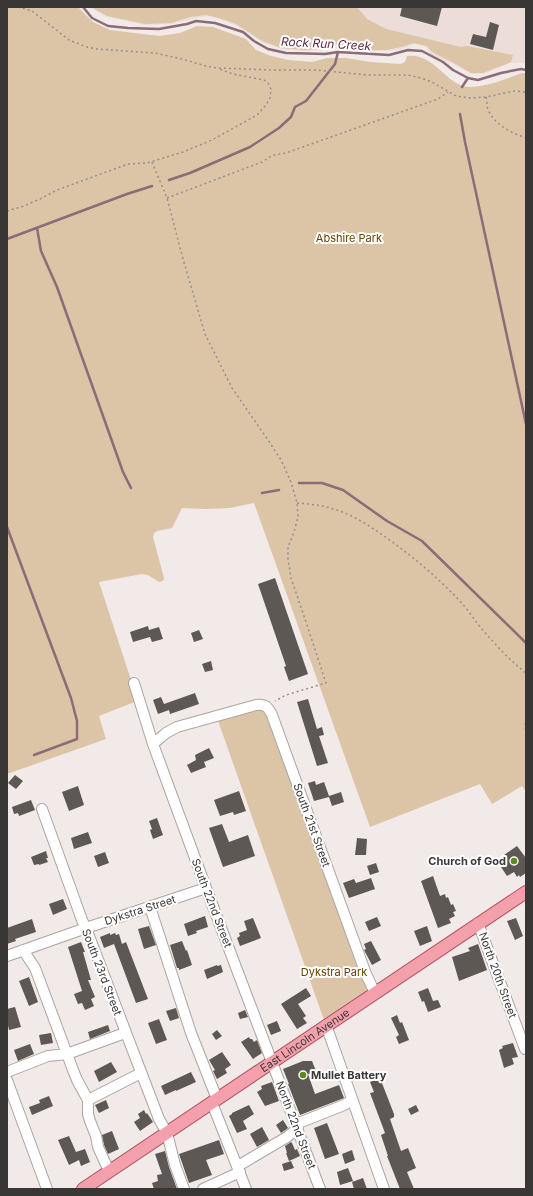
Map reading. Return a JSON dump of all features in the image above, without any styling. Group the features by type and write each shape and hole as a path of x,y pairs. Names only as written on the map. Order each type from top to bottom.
{"main road":[{"name":"East Lincoln Avenue","path":"83,1189 526,892"}],"street":[{"name":"South 22nd Street","path":"134,683 153,744 272,1062"},
{"path":"153,744 166,733 177,727 256,705 262,704 269,709"},
{"name":"South 21st Street","path":"269,709 366,974 375,993"},
{"name":"South 23rd Street","path":"42,809 125,1032 159,1119 167,1132 175,1165 184,1189"},
{"name":"Dykstra Street","path":"7,956 206,888"},
{"path":"150,907 214,1101 246,1189"},
{"name":"North 20th Street","path":"478,923 525,1049"},
{"path":"23,950 35,968 77,1080 88,1100 88,1114 90,1122 109,1171"},
{"path":"326,1025 384,1189"},
{"path":"7,1072 48,1056 67,1054 125,1032"},
{"name":"North 22nd Street","path":"272,1062 320,1189"},
{"path":"88,1100 141,1073"},
{"path":"7,1080 47,1189"},
{"path":"203,1189 239,1169 287,1137 297,1126 344,1106 352,1100"}],"path":[{"path":"7,211 24,206 57,190 128,164 152,162 183,152 212,140 257,115 270,98 271,89 268,83 264,80 233,74 217,68 182,59 155,53 124,52 87,47 69,40 32,11 18,7"},
{"path":"217,68 317,70 367,75 408,75 432,82 456,96 470,98 486,97 514,91 526,92"},
{"path":"167,198 262,162 274,155 286,153 438,99 448,92"},
{"path":"486,97 487,108 494,120 519,136 526,138"},
{"path":"152,162 167,198 205,334 232,388 281,460 291,482 297,503 298,517 288,546 288,559 291,578 326,684 286,695 277,700 269,709"},
{"path":"297,503 312,504 333,509 354,517 370,526 401,548 422,565 459,600 511,661 526,673"},
{"path":"526,718 526,732"}],"shaded area":[{"path":"89,7 526,7 526,63 511,63 483,74 471,74 434,56 426,47 414,44 402,49 387,51 362,51 347,47 334,46 323,50 304,51 281,49 262,42 235,25 207,16 171,24 146,25 107,17"}],"green space":[{"name":"Abshire Park","path":"7,7 78,7 93,22 110,30 159,36 180,33 197,26 213,27 246,39 256,50 271,56 289,60 312,62 327,58 346,58 370,62 401,64 405,62 407,56 417,56 433,64 454,81 469,87 489,84 526,73 526,792 522,786 492,804 480,784 370,827 254,503 230,508 182,508 172,528 154,533 153,537 164,578 163,581 159,582 148,575 142,574 99,582 137,701 99,716 106,739 7,774"},
{"path":"91,7 357,7 367,19 386,29 461,47 467,46 513,55 511,62 483,73 471,73 431,51 427,46 414,43 387,50 362,50 347,46 334,45 323,49 304,50 281,48 262,41 236,24 206,15 190,17 171,23 145,24 107,16"},
{"name":"Dykstra Park","path":"257,707 266,710 368,986 366,992 324,1020 217,718"}],"building":[{"path":"402,7 442,7 437,26 400,16"},
{"path":"490,22 499,25 493,50 470,44 473,34 486,37"},
{"path":"275,578 308,674 289,681 284,667 286,666 258,584"},
{"path":"148,626 149,630 159,627 163,639 152,642 150,637 133,642 130,632"},
{"path":"199,630 203,639 194,642 191,633"},
{"path":"211,661 213,670 205,672 202,664"},
{"path":"195,693 199,704 170,714 169,710 158,714 153,700 161,697 164,704"},
{"path":"308,699 317,729 322,727 324,735 319,736 328,763 317,766 297,702"},
{"path":"209,748 214,758 204,762 206,767 191,773 187,765 196,760 195,755"},
{"path":"15,775 23,781 16,789 8,783"},
{"path":"315,781 316,785 324,782 329,796 341,792 344,802 332,806 329,797 314,801 308,783"},
{"path":"78,786 84,805 69,811 62,792"},
{"path":"239,791 246,811 234,815 233,812 220,816 214,800"},
{"path":"31,800 35,810 19,816 18,813 14,814 12,807"},
{"path":"157,818 163,835 153,839 149,821"},
{"path":"222,824 229,842 248,835 255,856 223,867 209,828"},
{"path":"88,832 92,843 74,849 71,838"},
{"path":"357,838 367,839 366,855 355,855"},
{"name":"Church of God","path":"517,846 526,858 526,873 520,877 519,875 517,877 514,872 507,876 499,864 506,859 504,855"},
{"path":"46,851 48,858 46,858 48,862 34,865 31,857"},
{"path":"105,852 109,863 98,867 94,856"},
{"path":"376,863 379,872 370,875 367,866"},
{"path":"433,876 440,896 445,894 446,898 448,897 451,905 453,904 456,911 453,912 455,916 449,919 451,923 438,928 421,881"},
{"path":"371,878 375,889 349,898 343,883 354,879 356,883"},
{"path":"63,899 67,909 53,915 49,904"},
{"path":"205,916 208,927 196,931 197,933 188,936 184,924"},
{"path":"377,917 381,926 369,931 365,922"},
{"path":"253,918 261,938 240,946 237,938 240,936 239,933 247,930 244,921"},
{"path":"516,918 523,936 515,940 507,921"},
{"path":"32,919 36,932 15,939 16,941 7,944 7,928"},
{"path":"149,926 156,945 144,949 138,929"},
{"path":"427,926 432,941 420,946 414,931"},
{"path":"110,933 110,935 115,933 116,935 119,934 122,944 126,942 148,999 136,1003 114,944 104,948 100,937"},
{"path":"182,941 192,965 179,970 179,968 177,968 170,945"},
{"path":"371,941 381,960 372,965 364,950 366,949 364,944"},
{"path":"81,942 85,952 83,952 91,980 88,980 95,997 91,999 94,1006 85,1010 82,1003 78,1004 74,994 82,991 68,947"},
{"path":"478,944 487,970 459,981 452,957 470,951 468,948"},
{"path":"221,965 223,972 207,979 204,970"},
{"path":"29,977 38,1002 29,1006 19,981"},
{"path":"306,988 311,996 298,1004 306,1016 303,1018 307,1023 297,1029 281,1004"},
{"path":"428,988 433,1001 438,1000 441,1007 428,1012 424,1001 422,1002 418,992"},
{"path":"15,1007 21,1027 9,1030 7,1009"},
{"path":"176,1008 179,1018 170,1021 166,1011"},
{"path":"245,1010 248,1017 240,1019 238,1013"},
{"path":"397,1015 400,1023 402,1022 409,1040 399,1044 396,1037 399,1035 391,1018"},
{"path":"159,1019 167,1040 156,1044 148,1023"},
{"path":"277,1021 281,1031 271,1035 267,1025"},
{"path":"108,1025 110,1031 90,1039 88,1032"},
{"path":"217,1030 222,1036 216,1040 212,1034"},
{"path":"51,1033 53,1043 41,1045 39,1035"},
{"path":"249,1037 254,1042 257,1040 262,1053 253,1059 241,1042"},
{"path":"513,1043 518,1057 512,1058 514,1064 504,1068 499,1050 503,1048 502,1046"},
{"path":"30,1044 34,1054 18,1061 14,1050"},
{"path":"222,1052 231,1065 225,1069 227,1073 217,1079 213,1071 215,1070 209,1060"},
{"path":"303,1061 312,1061 316,1071 308,1074 315,1094 339,1085 344,1098 300,1115 283,1069"},
{"path":"111,1062 117,1072 99,1082 94,1071"},
{"path":"191,1072 196,1082 165,1095 161,1086"},
{"path":"380,1078 394,1114 394,1117 390,1119 401,1151 408,1148 416,1168 407,1172 414,1189 400,1189 387,1156 381,1135 385,1133 370,1093 374,1092 370,1082"},
{"path":"272,1082 279,1101 265,1106 257,1092 262,1089 261,1086"},
{"path":"49,1096 53,1106 32,1115 29,1107 40,1103 39,1100"},
{"path":"106,1100 109,1108 99,1113 95,1105"},
{"path":"249,1105 254,1114 243,1121 247,1129 237,1133 229,1116"},
{"path":"416,1105 419,1111 411,1115 408,1109"},
{"path":"144,1110 153,1122 140,1131 134,1122 140,1118 138,1114"},
{"path":"283,1120 288,1128 281,1133 276,1125"},
{"path":"327,1123 339,1154 325,1159 314,1128"},
{"path":"262,1127 269,1140 257,1147 250,1134"},
{"path":"112,1131 119,1149 108,1154 102,1135"},
{"path":"69,1136 76,1152 85,1149 90,1162 81,1166 79,1160 69,1165 58,1140"},
{"path":"219,1140 224,1154 206,1160 212,1175 189,1183 179,1154"},
{"path":"291,1142 295,1150 297,1149 300,1156 289,1161 285,1146"},
{"path":"352,1150 355,1160 345,1164 342,1154"},
{"path":"165,1151 177,1189 154,1189 152,1183 158,1181 157,1175 162,1174 155,1154"},
{"path":"291,1161 294,1168 284,1171 282,1164"},
{"path":"348,1168 353,1181 340,1185 337,1172"},
{"path":"363,1178 367,1189 354,1189 352,1182"}],"waterway":[{"name":"Rock Run Creek","path":"83,7 92,18 108,26 159,29 196,21 215,23 243,32 254,41 268,49 286,53 325,54 338,52 389,55 408,50 422,51 468,78 478,80 501,73 521,69 526,70"},
{"path":"169,180 190,173 250,147 279,128 291,117 295,107 306,101 335,64 338,52"},
{"path":"462,87 468,78"},
{"path":"460,114 526,424"},
{"path":"7,239 152,186"},
{"path":"37,228 41,251 57,287 123,472 131,488"},
{"path":"299,483 322,483 343,490 387,521 422,541 526,643"},
{"path":"262,493 279,490"},
{"path":"7,527 71,698 77,721 77,739 34,755"}],"place":[{"name":"Church of God","path":"514,861"},
{"name":"Mullet Battery","path":"303,1075"}]}
